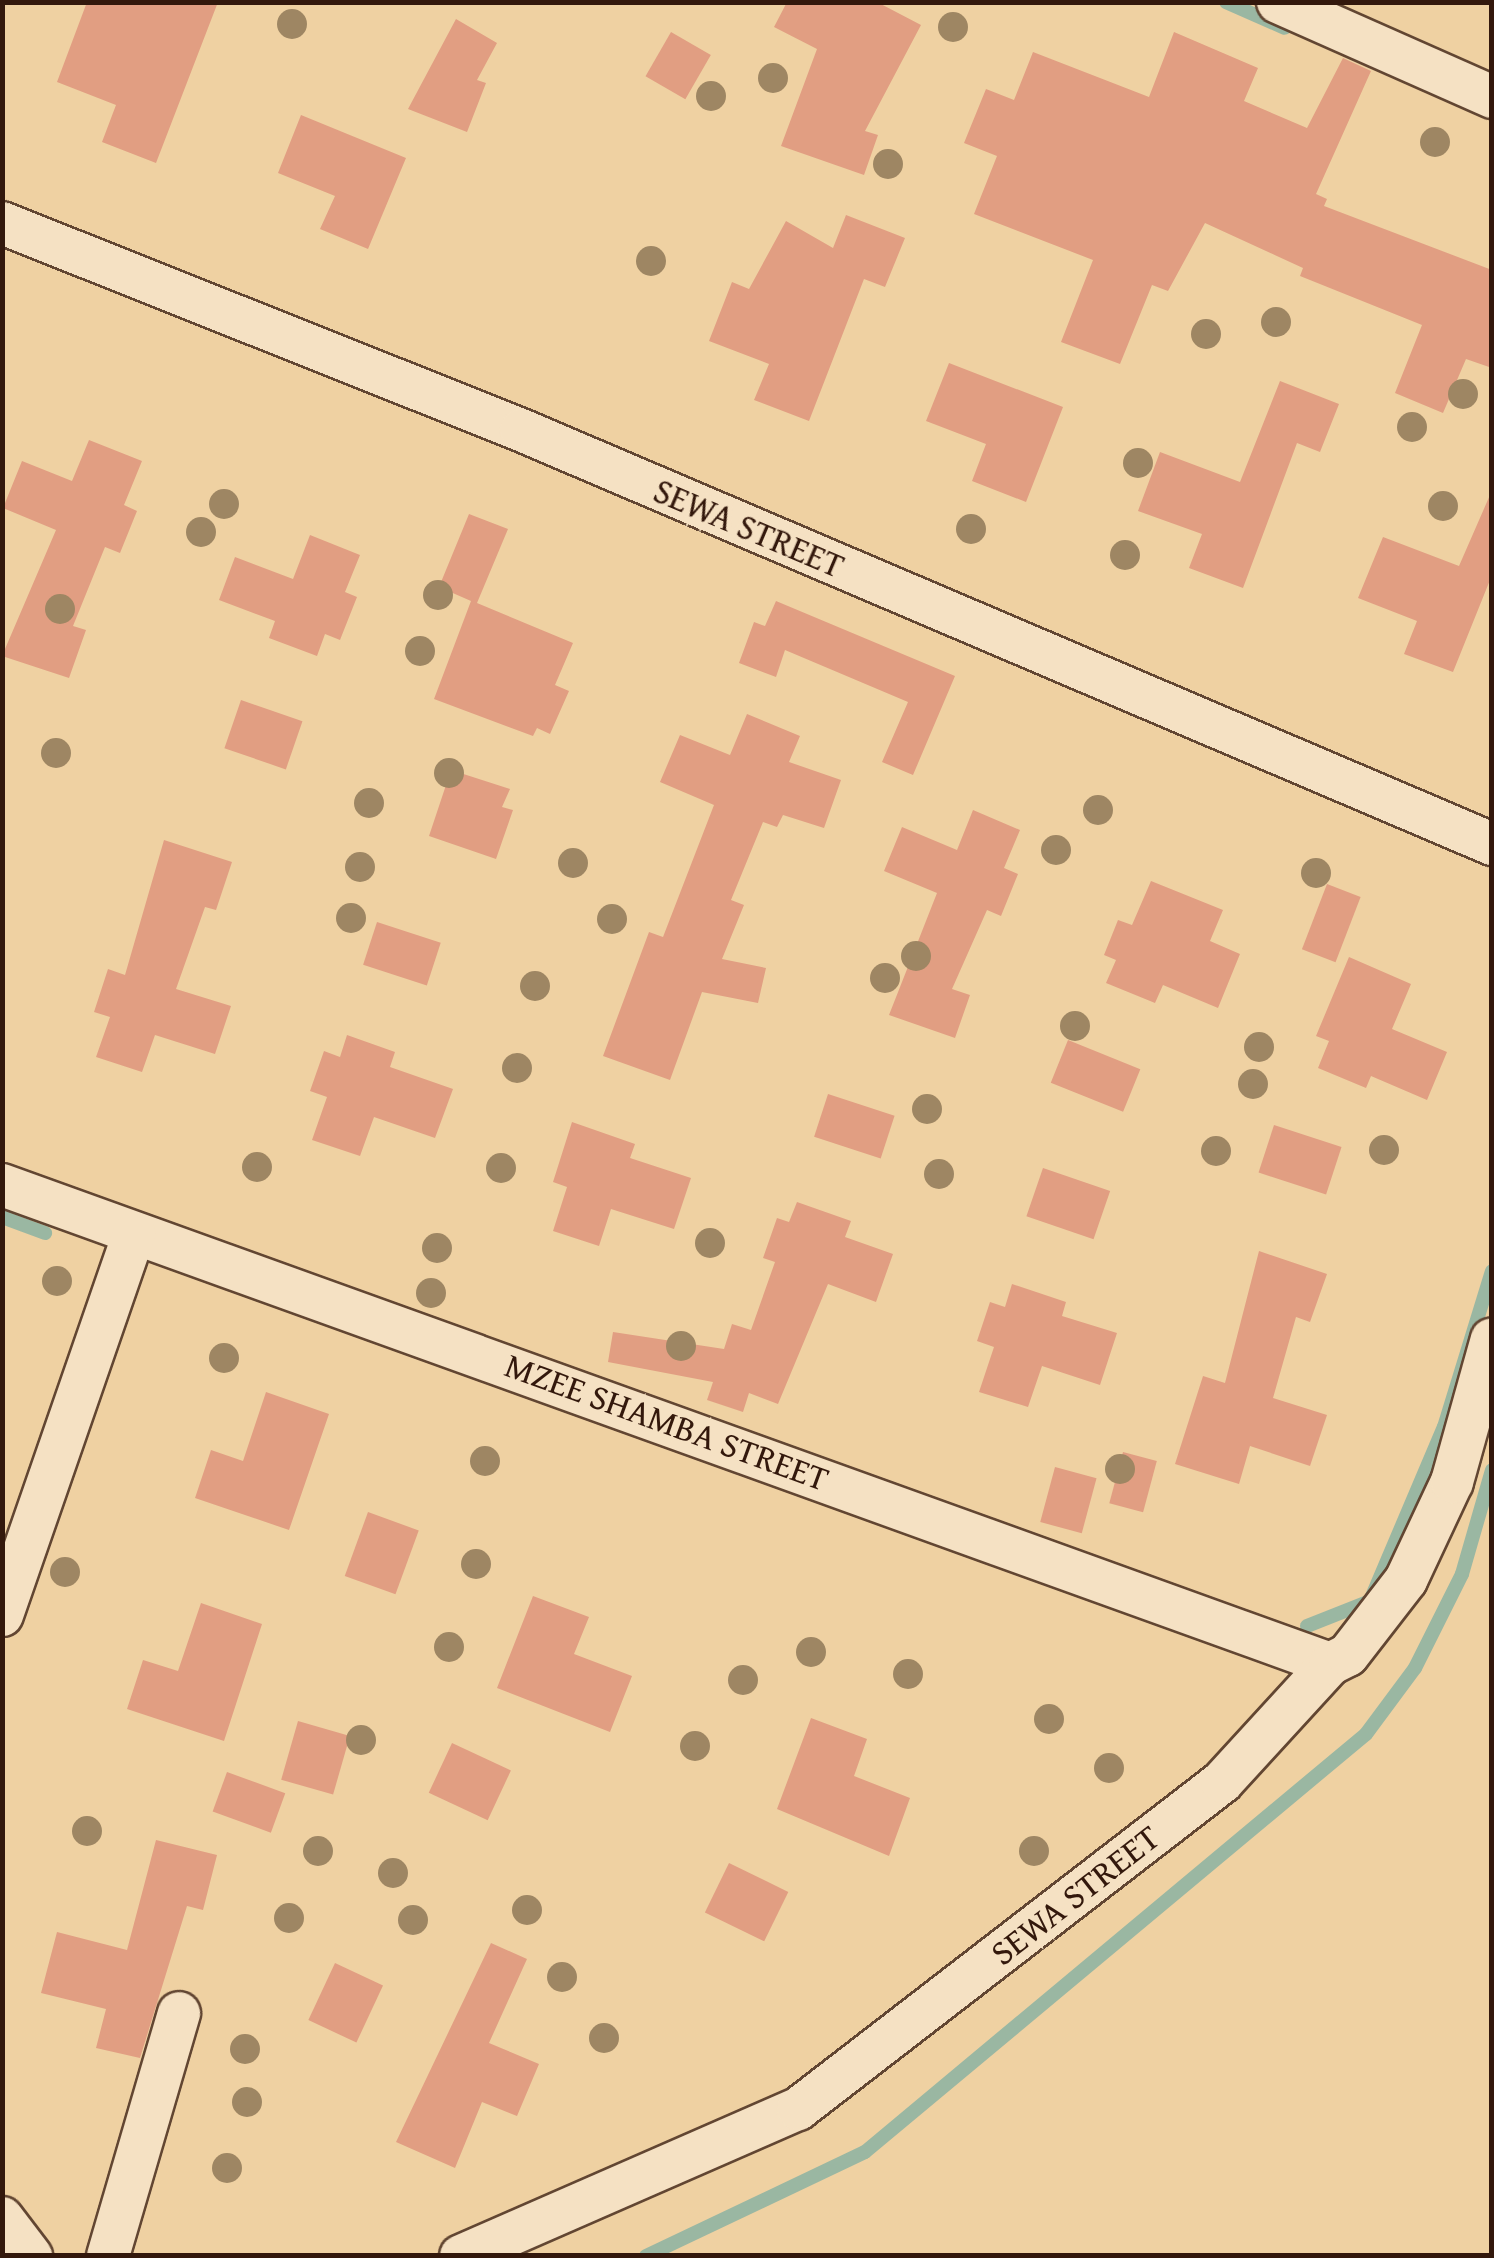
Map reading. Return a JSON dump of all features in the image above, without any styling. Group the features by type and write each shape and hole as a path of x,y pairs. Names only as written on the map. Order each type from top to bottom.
{"street":[{"path":"1278,2 1492,97"},
{"name":"SEWA STREET","path":"2,223 521,430 1492,844"},
{"name":"MZEE SHAMBA STREET","path":"2,1184 1330,1664"},
{"path":"2,1615 134,1233"},
{"name":"SEWA STREET","path":"462,2256 798,2109 1222,1782 1330,1664 1348,1655 1406,1580 1452,1482 1492,1339"},
{"path":"108,2256 179,2013"},
{"path":"2,2218 30,2256"}],"building":[{"path":"87,2 218,2 156,163 102,142 116,105 57,82"},
{"path":"787,2 877,2 921,25 865,131 878,135 864,175 781,146 817,49 774,27"},
{"path":"456,19 497,43 477,80 486,83 467,132 408,109"},
{"path":"671,32 711,55 685,99 646,76"},
{"path":"1174,32 1258,68 1244,101 1307,128 1343,58 1371,71 1316,194 1327,199 1324,206 1492,270 1492,368 1466,359 1443,413 1395,393 1422,325 1300,276 1303,268 1205,223 1168,291 1152,285 1120,364 1061,342 1093,260 974,214 997,156 964,143 986,89 1014,100 1033,52 1149,97"},
{"path":"301,115 406,158 368,249 320,229 335,196 278,173"},
{"path":"846,215 905,238 885,287 864,279 809,421 754,400 769,364 709,341 732,282 749,289 786,221 833,248"},
{"path":"949,363 1063,407 1026,502 972,481 986,444 926,421"},
{"path":"1280,381 1339,404 1320,452 1297,443 1243,588 1189,568 1202,534 1138,511 1160,452 1240,482"},
{"path":"89,440 142,461 124,505 137,511 120,553 105,547 73,626 86,630 69,678 2,656 56,530 3,508 22,461 72,481"},
{"path":"1490,495 1492,575 1453,672 1404,654 1417,621 1358,598 1383,537 1459,566"},
{"path":"469,514 508,529 477,603 573,643 555,685 569,691 550,734 537,728 533,736 434,699 471,601 439,587"},
{"path":"310,535 360,555 345,592 357,597 340,640 325,634 317,656 269,638 275,621 219,600 235,557 293,579"},
{"path":"776,601 955,676 913,775 882,762 908,702 785,650 776,677 739,663 754,622 765,626"},
{"path":"241,700 302,721 286,769 224,748"},
{"path":"747,714 800,736 789,762 841,780 824,828 783,815 777,827 763,822 731,900 744,905 722,959 766,968 758,1003 702,992 670,1080 603,1056 649,932 663,937 714,805 660,782 680,735 730,755"},
{"path":"451,770 510,789 502,807 513,810 496,859 429,836"},
{"path":"973,810 1020,830 1004,868 1018,874 1001,916 987,910 952,989 970,995 955,1038 889,1015 937,893 884,871 902,827 957,850"},
{"path":"164,840 232,862 216,910 205,907 176,989 231,1006 215,1054 155,1035 142,1072 96,1057 110,1017 94,1012 108,969 125,975"},
{"path":"1151,881 1223,910 1210,941 1240,954 1218,1008 1163,985 1155,1003 1106,983 1116,960 1104,955 1118,920 1132,925"},
{"path":"1327,884 1361,897 1336,962 1302,949"},
{"path":"377,922 441,943 427,986 363,965"},
{"path":"1349,957 1411,984 1392,1029 1447,1052 1427,1100 1371,1076 1366,1088 1318,1068 1329,1041 1316,1036"},
{"path":"347,1035 395,1052 390,1067 453,1089 435,1138 374,1117 360,1156 312,1140 327,1097 310,1091 324,1051 340,1057"},
{"path":"1068,1040 1140,1069 1123,1112 1051,1083"},
{"path":"828,1094 895,1116 881,1158 814,1137"},
{"path":"572,1122 635,1144 630,1158 691,1178 674,1229 611,1209 599,1246 553,1231 567,1187 553,1182"},
{"path":"1274,1125 1342,1147 1326,1194 1259,1173"},
{"path":"1043,1168 1110,1191 1094,1239 1026,1216"},
{"path":"797,1202 851,1221 845,1237 893,1254 876,1302 828,1284 778,1404 749,1393 743,1412 707,1400 713,1382 608,1362 613,1332 724,1349 732,1324 751,1330 775,1262 763,1258 777,1218 789,1222"},
{"path":"1259,1251 1327,1274 1310,1322 1296,1317 1273,1398 1327,1415 1310,1466 1250,1446 1239,1484 1175,1464 1203,1376 1225,1383"},
{"path":"1012,1284 1066,1302 1062,1316 1117,1333 1100,1385 1042,1366 1028,1407 979,1392 994,1347 977,1341 990,1302 1005,1307"},
{"path":"266,1392 329,1414 289,1530 195,1498 211,1450 243,1461"},
{"path":"1123,1452 1157,1461 1143,1512 1109,1503"},
{"path":"1055,1467 1097,1478 1082,1533 1040,1522"},
{"path":"368,1512 419,1530 395,1594 345,1576"},
{"path":"533,1596 589,1617 574,1654 632,1676 610,1732 497,1688"},
{"path":"201,1603 262,1624 224,1741 127,1709 143,1660 178,1671"},
{"path":"811,1718 867,1739 854,1776 910,1798 889,1856 777,1809"},
{"path":"298,1721 350,1736 333,1795 281,1780"},
{"path":"452,1743 511,1770 488,1820 429,1793"},
{"path":"227,1772 285,1793 271,1833 213,1811"},
{"path":"156,1840 217,1855 203,1910 187,1906 140,2058 96,2048 106,2009 41,1993 57,1932 127,1950"},
{"path":"729,1863 788,1892 764,1941 705,1912"},
{"path":"491,1943 527,1959 489,2043 539,2064 517,2116 482,2102 455,2168 396,2142"},
{"path":"335,1963 383,1985 356,2042 308,2020"}],"waterway":[{"path":"1226,2 1285,28"},
{"path":"2,1217 45,1233"},
{"path":"1307,1626 1370,1601 1444,1427 1492,1271"},
{"path":"646,2256 865,2152 1366,1734 1415,1668 1462,1574 1492,1470"}]}
